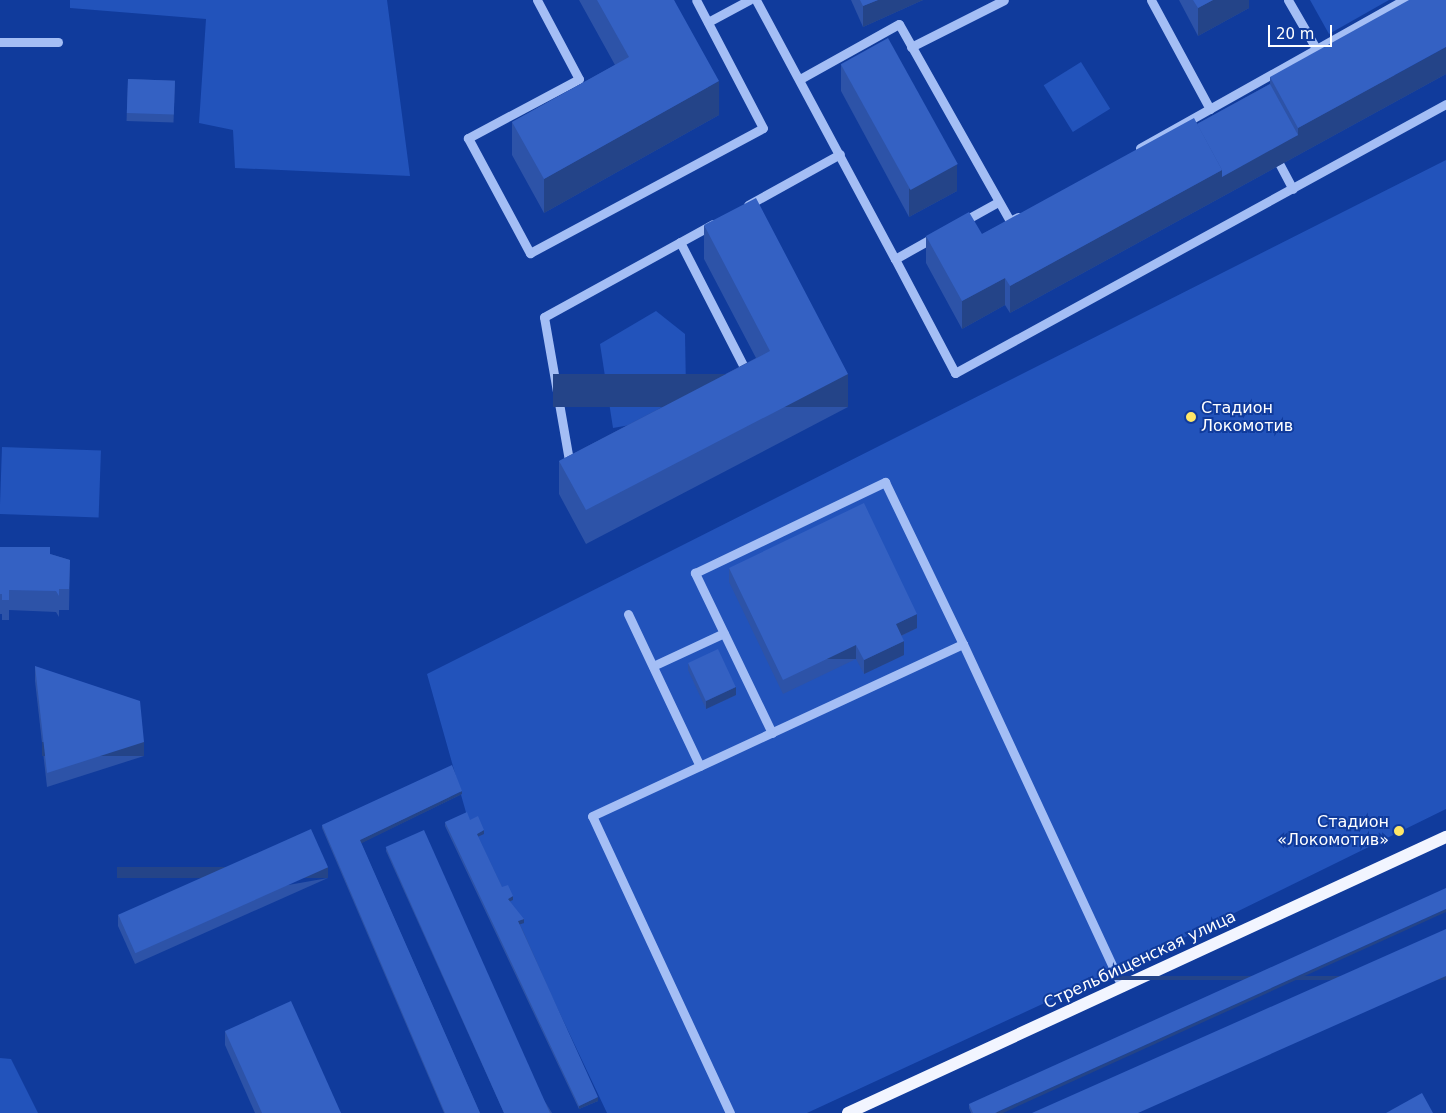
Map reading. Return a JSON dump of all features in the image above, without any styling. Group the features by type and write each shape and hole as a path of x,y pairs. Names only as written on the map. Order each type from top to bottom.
{"main road":[{"name":"Стрельбищенская улица","path":"848,1113 1446,837"}],"lane":[{"path":"537,0 579,79 468,138 530,253 763,128 696,0"},
{"path":"708,22 749,0"},
{"path":"756,0 800,78 955,373 1446,104"},
{"path":"911,47 1004,0"},
{"path":"1151,0 1210,109"},
{"path":"1288,0 1317,50"},
{"path":"1128,155 1210,109 1241,96 1404,0"},
{"path":"800,78 899,24 1010,221 1026,212"},
{"path":"0,42 58,42"},
{"path":"739,210 840,154"},
{"path":"1280,165 1293,189"},
{"path":"956,225 998,202"},
{"path":"580,468 571,473 544,317 722,219"},
{"path":"895,259 947,230"},
{"path":"680,242 751,380 742,385"},
{"path":"772,733 695,573 885,482 963,644 1122,987"},
{"path":"628,614 700,766"},
{"path":"653,666 724,633"},
{"path":"730,1113 592,816 963,644"}],"shaded area":[{"path":"70,0 387,0 410,176 235,168 233,130 199,123 206,19 70,8"},
{"path":"1310,0 1389,0 1329,34"},
{"path":"1081,62 1110,109 1073,132 1044,85"},
{"name":"Стадион Локомотив","path":"1446,160 1446,809 1161,949 807,1113 607,1113 518,925 524,922 508,902 513,899 502,891 467,816 427,674"},
{"path":"656,311 685,334 686,391 636,424 613,428 600,344"},
{"path":"2,447 101,450 99,517 0,514"},
{"path":"0,1058 11,1059 38,1113 0,1113"}],"building":[{"path":"597,0 674,0 719,81 544,179 512,122 629,57"},
{"path":"860,0 878,0 863,6"},
{"path":"1193,0 1213,0 1198,8"},
{"path":"1409,0 1446,0 1446,47 1298,128 1270,77"},
{"path":"888,38 958,164 911,190 841,64"},
{"path":"128,79 175,81 174,115 127,113"},
{"path":"1270,84 1298,135 1222,177 1222,170 1197,124"},
{"path":"1194,118 1222,170 1010,286 1005,278 962,301 926,236 969,212 982,234"},
{"path":"756,198 848,374 586,510 559,461 770,351 704,225"},
{"path":"864,503 917,614 896,624 904,641 864,660 856,645 783,680 729,568"},
{"path":"0,547 50,547 50,554 70,560 69,589 59,589 59,596 56,591 9,590 9,600 2,600 2,594 0,594"},
{"path":"718,649 736,687 706,701 688,663"},
{"path":"35,666 140,701 144,742 47,773"},
{"path":"452,765 462,791 360,840 480,1113 445,1113 322,825"},
{"path":"467,812 470,820 478,816 484,830 477,834 502,887 508,885 513,896 508,899 524,919 518,921 598,1097 579,1106 445,822"},
{"path":"311,829 328,867 135,953 118,915"},
{"path":"424,830 550,1113 504,1113 386,847"},
{"path":"1446,888 1446,909 995,1113 973,1113 969,1104"},
{"path":"1446,929 1446,976 1138,1113 1032,1113"},
{"path":"291,1001 341,1113 262,1113 225,1031"},
{"path":"1422,1093 1433,1113 1386,1113"}],"place":[{"name":"Стадион Локомотив","path":"1191,417"},
{"name":"Стадион «Локомотив»","path":"1399,831"}]}
